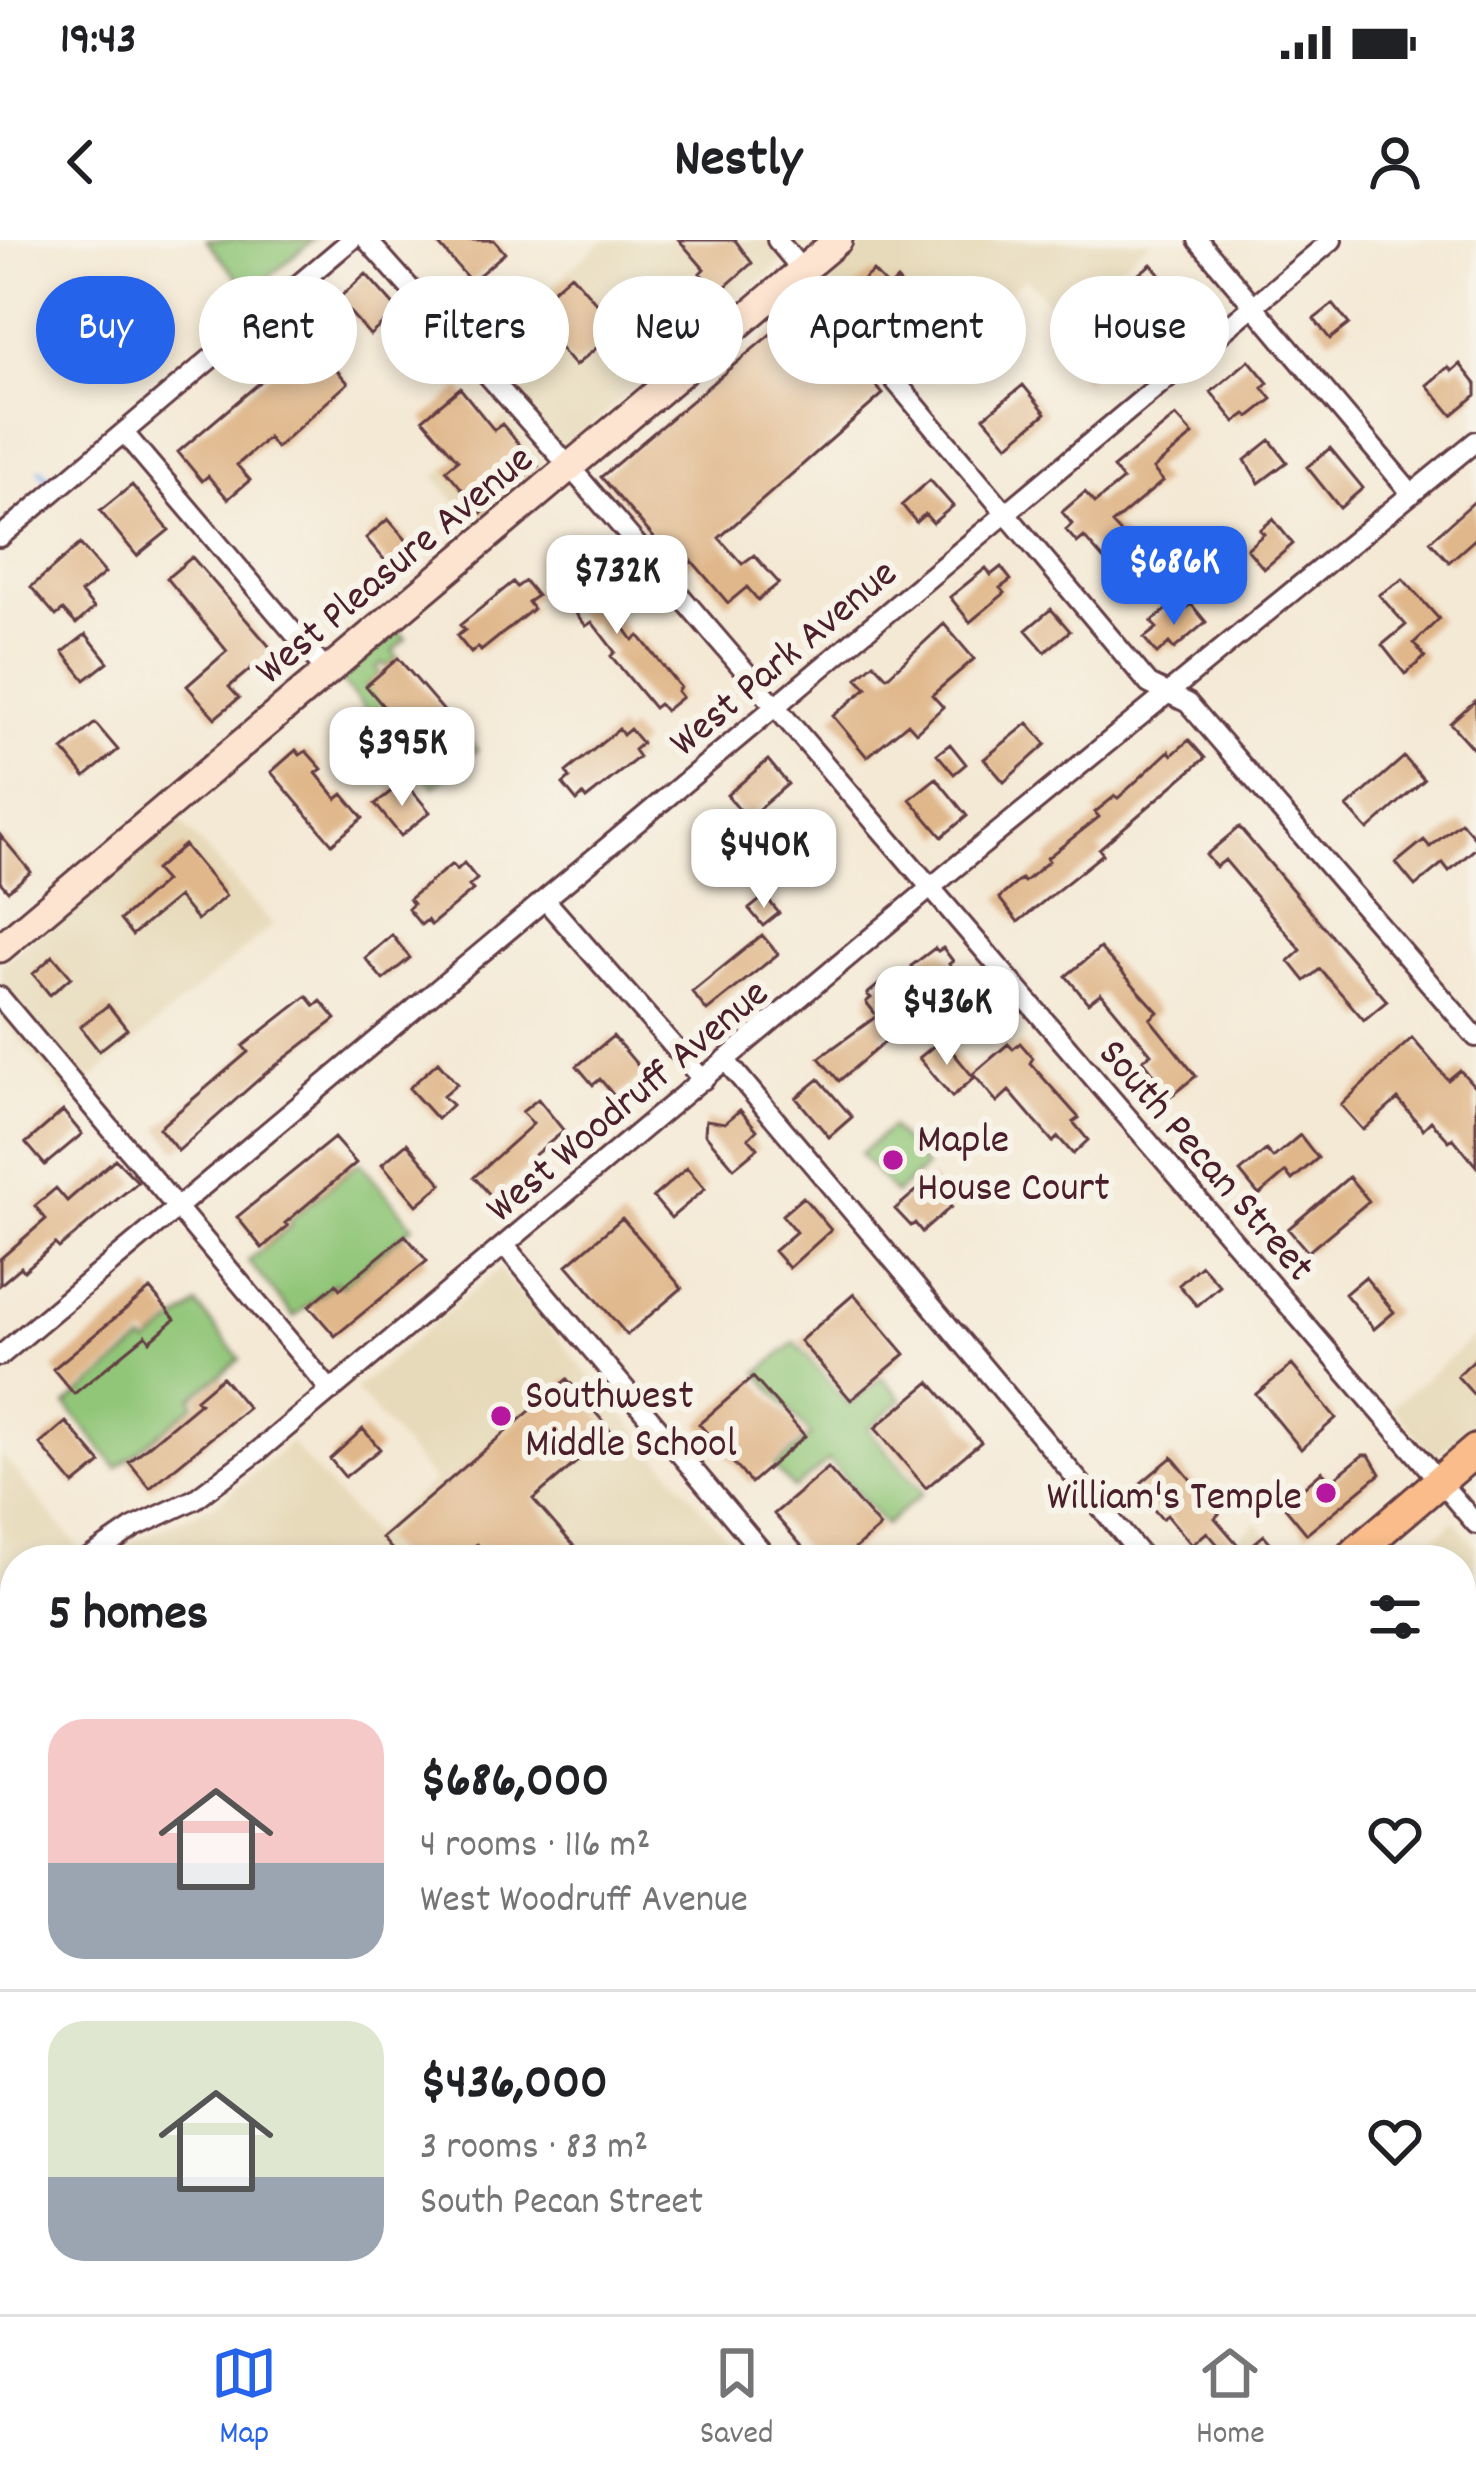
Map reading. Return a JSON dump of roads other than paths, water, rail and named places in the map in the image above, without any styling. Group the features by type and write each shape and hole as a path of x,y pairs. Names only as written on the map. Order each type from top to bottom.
{"main road":[{"path":"1365,1545 1476,1450"}],"street":[{"path":"0,537 351,240"},
{"name":"South Pecan Street","path":"367,240 570,467 1476,1524"},
{"path":"777,240 1149,684 1187,704 1476,1037"},
{"name":"West Pleasure Avenue","path":"0,947 838,240"},
{"path":"1198,240 1412,494"},
{"name":"West Park Avenue","path":"0,1356 1332,240"},
{"path":"124,433 327,671"},
{"name":"West Woodruff Avenue","path":"108,1545 196,1499 331,1391 931,888 1476,441"},
{"path":"547,902 703,1080"},
{"path":"0,997 331,1391"},
{"path":"726,1061 1131,1545"},
{"path":"505,1246 756,1545"}],"waterway":[{"path":"41,470 49,480"}],"place":[{"name":"Maple House Court","path":"893,1160"},
{"name":"Southwest Middle School","path":"501,1416"},
{"name":"William's Temple","path":"1326,1493"}]}
